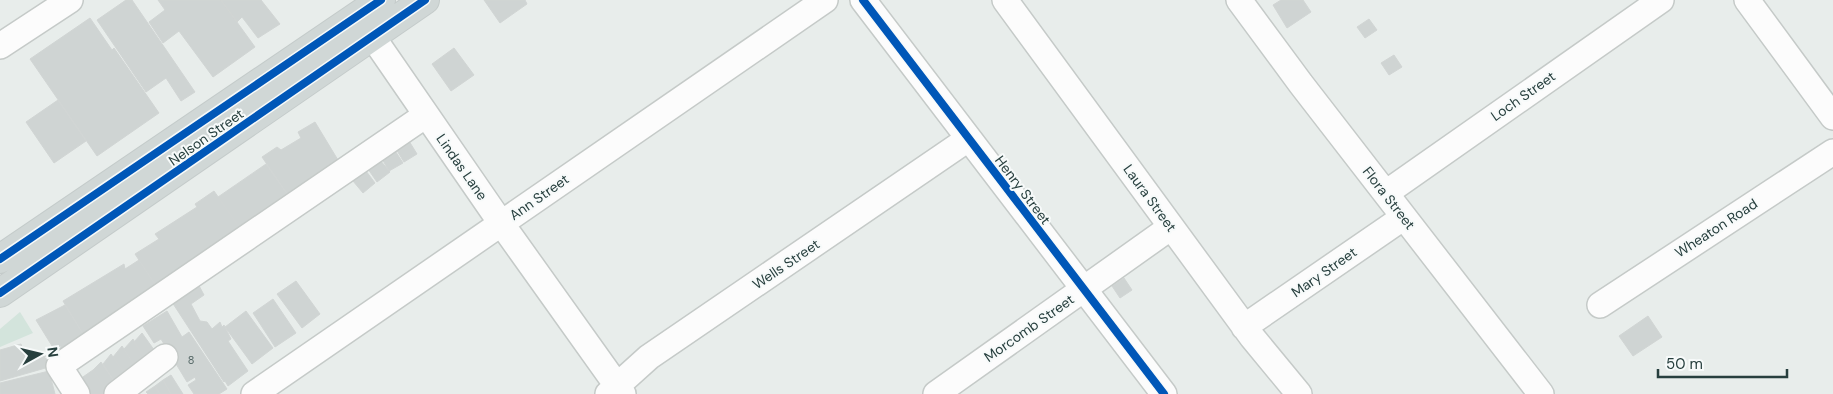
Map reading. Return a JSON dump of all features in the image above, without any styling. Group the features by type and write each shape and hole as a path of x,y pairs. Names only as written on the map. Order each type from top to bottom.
{"main road":[{"name":"Nelson Street","path":"4,253 381,0"},
{"name":"Nelson Street","path":"0,293 425,0"}],"street":[{"path":"0,46 70,0"},
{"name":"Ann Street","path":"254,394 825,0"},
{"name":"Henry Street","path":"863,0 1164,394"},
{"name":"Laura Street","path":"1005,0 1244,326 1299,394"},
{"name":"Flora Street","path":"1239,0 1541,394"},
{"name":"Loch Street","path":"1386,193 1661,0"},
{"path":"1747,0 1833,117"},
{"name":"Lindas Lane","path":"372,36 616,391"},
{"path":"77,394 59,366 426,115"},
{"name":"Wells Street","path":"616,391 650,357 968,139"},
{"name":"Wheaton Road","path":"1600,305 1833,152"},
{"name":"Mary Street","path":"1244,326 1404,217"},
{"name":"Morcomb Street","path":"936,394 1171,227"},
{"path":"116,394 165,357"}],"shaded area":[{"path":"20,312 33,333 0,347 0,329"}],"building":[{"path":"126,0 132,0 195,92 181,101 166,78 146,92 97,20"},
{"path":"158,0 221,0 255,47 213,77 179,31 163,43 149,22 165,10"},
{"path":"221,0 261,0 280,24 258,38 242,17 237,22"},
{"path":"484,0 525,0 527,4 500,23"},
{"path":"1281,0 1303,0 1311,12 1287,28 1273,5"},
{"path":"90,18 112,50 114,48 159,113 97,156 30,59"},
{"path":"1369,19 1377,30 1365,38 1357,27"},
{"path":"454,48 474,75 451,91 432,64"},
{"path":"1394,55 1402,67 1389,75 1381,63"},
{"path":"58,100 86,141 54,163 26,122"},
{"path":"315,122 341,165 290,198 262,157 277,147 281,150 301,138 298,132"},
{"path":"409,141 417,154 404,162 396,149"},
{"path":"394,149 403,163 389,171 381,157"},
{"path":"380,160 390,172 377,182 368,169"},
{"path":"266,164 290,198 242,231 218,197"},
{"path":"366,171 375,183 363,193 353,181"},
{"path":"214,191 242,231 158,289 135,254 159,239 155,234 197,207 195,204"},
{"path":"139,260 158,289 85,337 63,301 124,264 125,269"},
{"path":"1124,278 1132,290 1120,298 1112,286"},
{"path":"296,281 320,314 302,328 277,294"},
{"path":"197,282 204,295 191,304 200,321 207,322 212,329 220,322 222,327 224,325 231,339 228,341 248,371 228,386 170,299"},
{"path":"273,299 296,333 275,347 253,313"},
{"path":"65,305 85,337 57,354 36,320"},
{"path":"167,311 182,337 189,332 227,389 219,394 194,394 188,385 196,380 195,377 187,382 161,339 154,343 143,326"},
{"path":"246,311 273,348 252,364 225,327"},
{"path":"1648,316 1662,337 1633,356 1619,336"},
{"path":"142,333 157,354 147,362 134,342"},
{"path":"133,339 147,362 137,369 124,349"},
{"path":"21,344 26,361 46,356 49,367 0,381 0,350"},
{"path":"122,346 137,369 127,377 113,357"},
{"path":"111,354 127,377 116,384 103,364"},
{"path":"101,362 116,384 107,391 93,370"},
{"path":"93,370 107,391 104,394 90,394 80,379"},
{"path":"49,371 55,394 0,394 0,383"},
{"path":"171,375 183,394 171,394 163,380"},
{"path":"163,380 171,394 159,394 155,386"},
{"path":"155,386 160,394 148,394 146,392"}],"cycle path":[{"path":"0,259 381,0"},
{"path":"0,293 425,0"},
{"path":"863,0 1164,394"}]}
